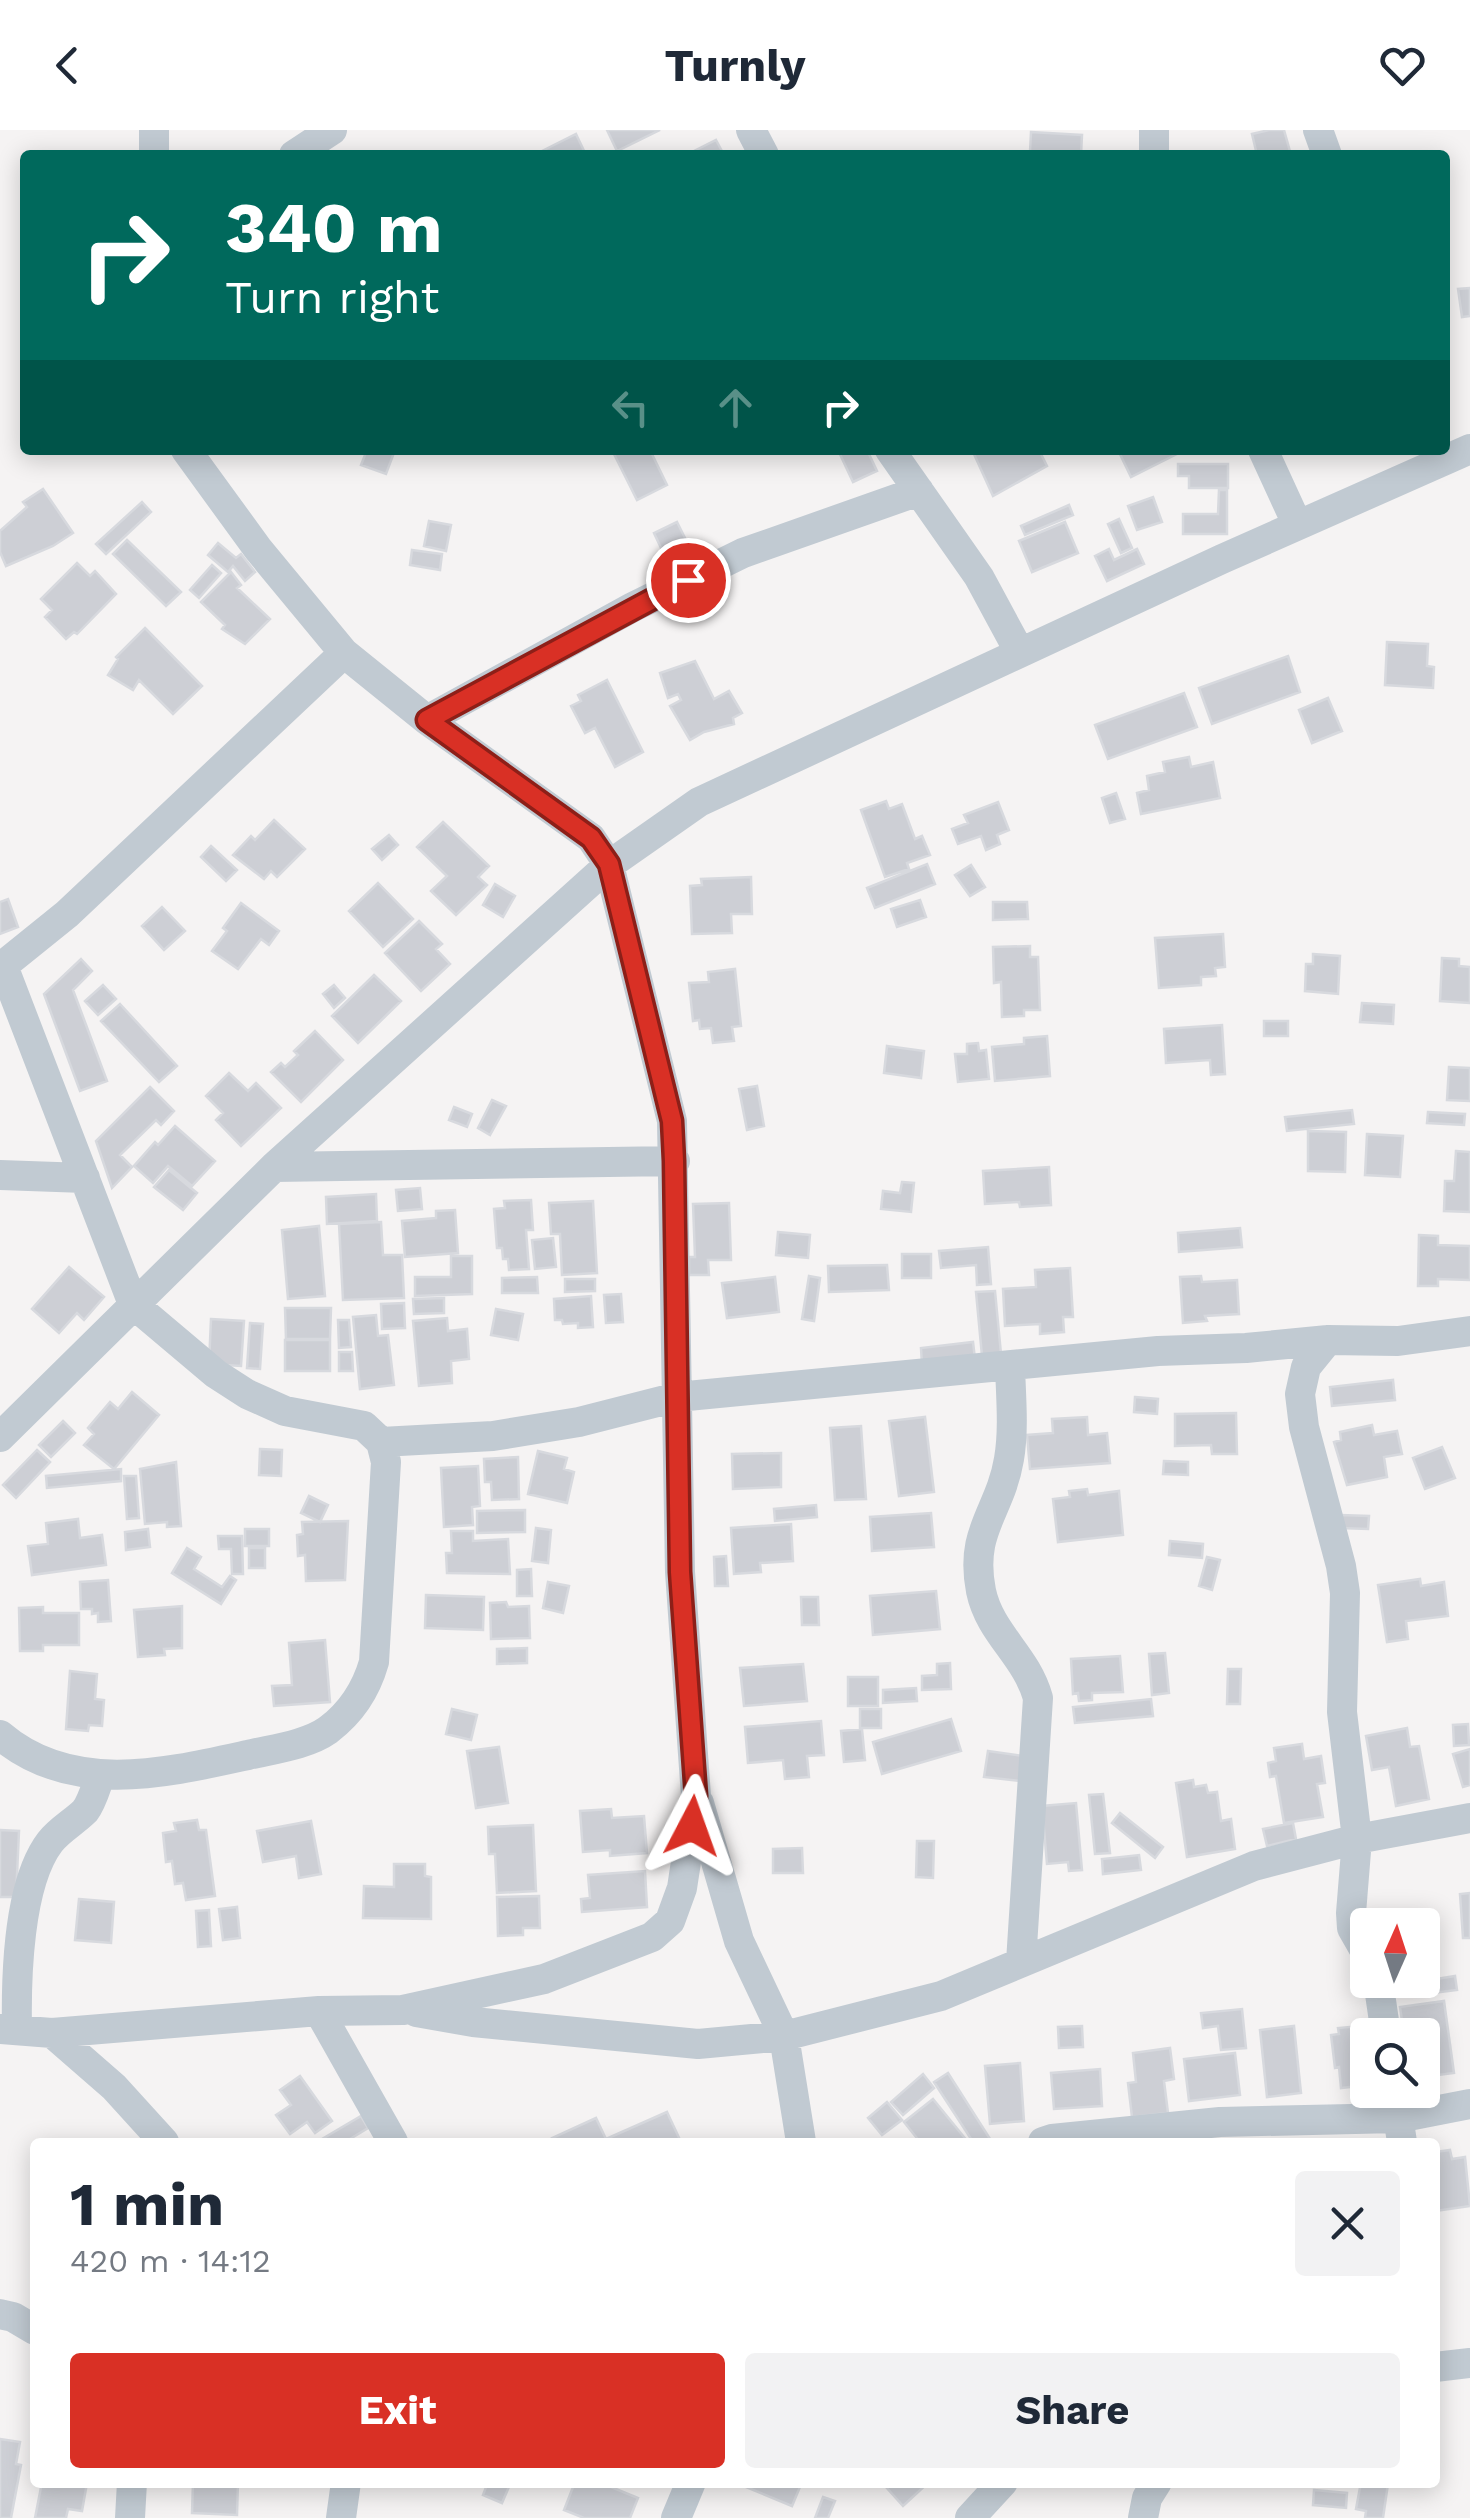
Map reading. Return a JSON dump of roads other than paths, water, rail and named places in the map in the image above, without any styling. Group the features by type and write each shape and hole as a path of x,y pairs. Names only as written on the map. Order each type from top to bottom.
{"street":[{"path":"302,150 332,130"},
{"path":"2,1434 274,1167 609,864 699,802 1297,524 1470,450"},
{"path":"190,455 258,549 344,653 427,720 591,838 609,864 672,1121 680,1572 696,1796 682,1888 670,1921 652,1937 544,1979 403,2010"},
{"path":"894,455 979,577 1020,651"},
{"path":"1266,455 1297,524"},
{"path":"427,720 634,607 743,553 919,491"},
{"path":"0,1735 51,1764 100,1776 173,1772 282,1747 326,1732 367,1687 374,1662 386,1462 381,1442 364,1426 285,1411 247,1394 216,1374 133,1304 2,967 67,914 344,653"},
{"path":"274,1167 674,1161"},
{"path":"0,1175 85,1178"},
{"path":"381,1442 492,1436 579,1422 677,1397 1158,1351 1328,1340 1398,1340 1470,1331"},
{"path":"1328,1340 1306,1367 1300,1394 1304,1427 1342,1566 1345,1593 1342,1712 1357,1838 1350,1908"},
{"path":"1010,1368 1010,1458 978,1545 976,1566 989,1617 1032,1676 1038,1698 1021,1962"},
{"path":"100,1776 88,1808 51,1840 40,1860 26,1906 9,2030 52,2033 319,2011 403,2010 473,2022 698,2044 784,2036 941,1996 1254,1866 1357,1838 1470,1818"},
{"path":"696,1796 718,1860 739,1942 784,2036 800,2138"},
{"path":"319,2011 390,2138"},
{"path":"114,2087 119,2028"},
{"path":"52,2033 114,2087 160,2138"},
{"path":"1052,2138 1220,2122 1398,2117 1470,2104"},
{"path":"0,2314 30,2327"},
{"path":"1440,2366 1470,2363"},
{"path":"130,2518 132,2488"},
{"path":"342,2518 345,2488"},
{"path":"676,2518 688,2488"},
{"path":"970,2518 998,2488"},
{"path":"1004,2488 1005,2518"},
{"path":"1143,2518 1153,2488"}]}
